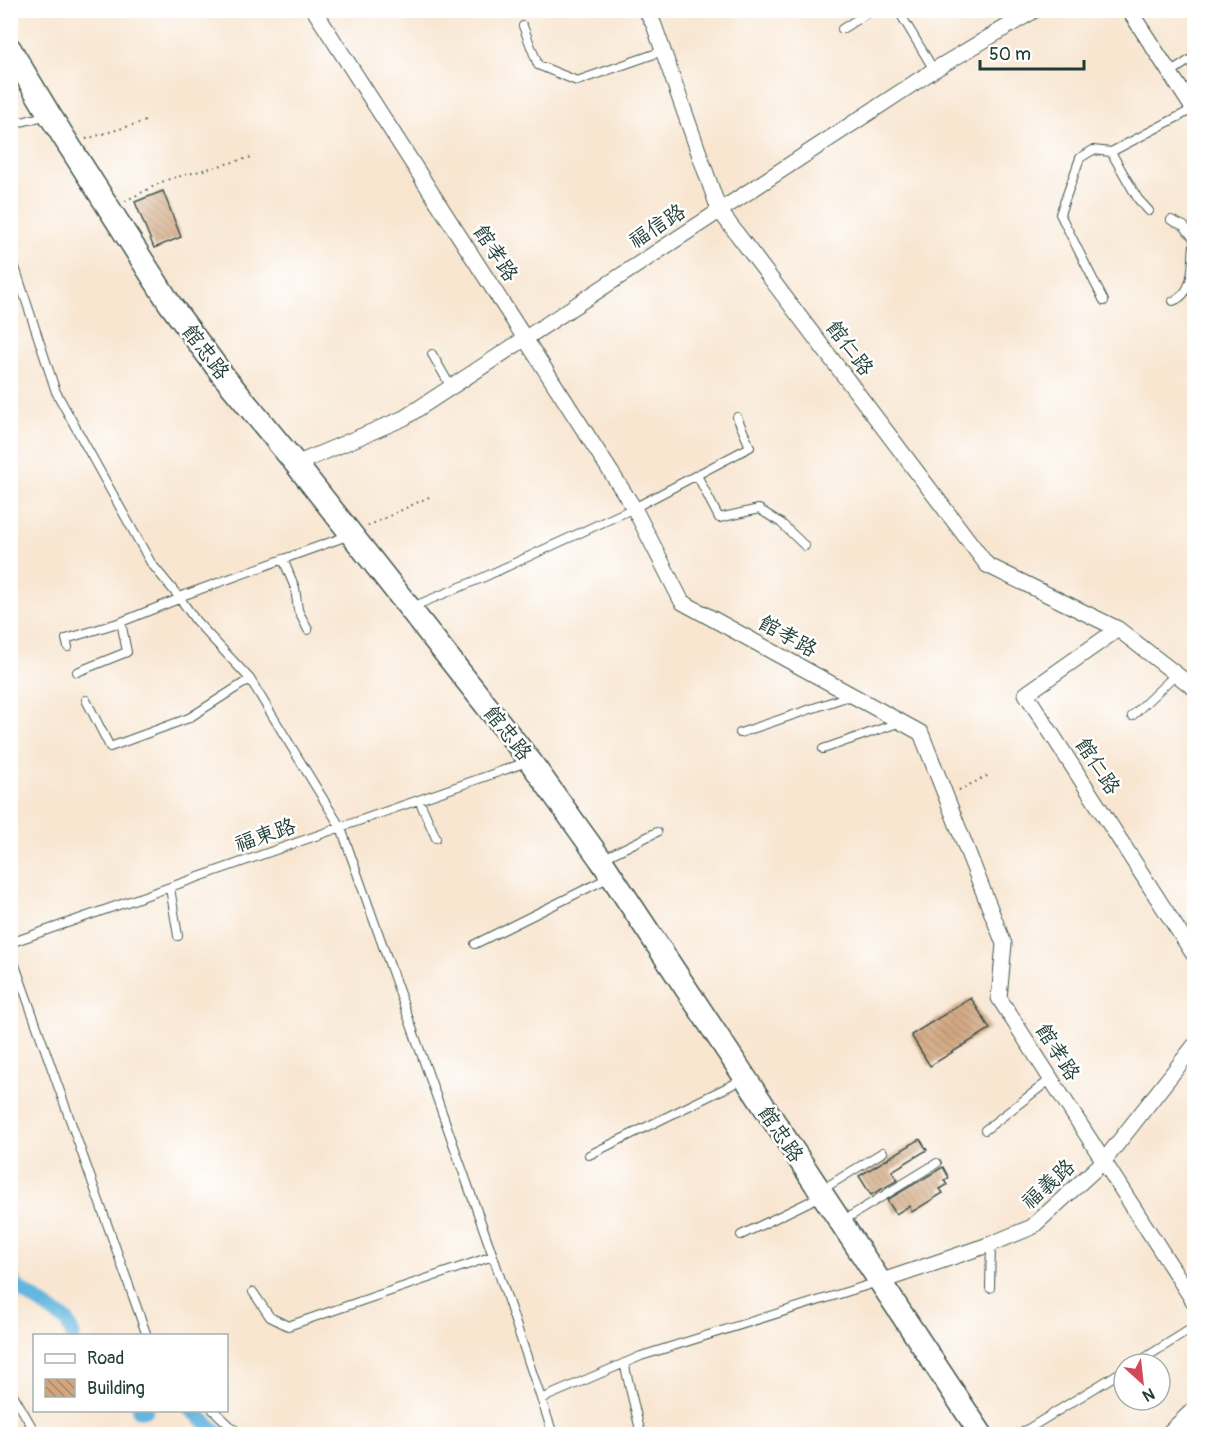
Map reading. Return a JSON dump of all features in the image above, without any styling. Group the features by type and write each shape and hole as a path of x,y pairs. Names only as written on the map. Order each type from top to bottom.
{"main road":[{"name":"館忠路","path":"10,49 68,145 170,304 221,373 296,464 530,761 606,868 981,1434"},
{"path":"1172,1434 1194,1413"}],"street":[{"name":"館孝路","path":"314,10 634,508 681,602 921,733 1004,944 999,998 1194,1302"},
{"name":"館仁路","path":"646,10 654,25 719,210 987,565 1118,629 1194,688"},
{"name":"福信路","path":"296,464 404,418 934,70 1035,10"},
{"path":"1129,10 1194,110"},
{"name":"館仁路","path":"1118,629 1026,694 1194,955"},
{"name":"福義路","path":"879,1282 991,1244 1032,1227 1103,1162 1194,1046"}],"lane":[{"path":"842,29 872,10"},
{"path":"898,10 934,70"},
{"path":"523,26 538,65 577,81 663,51"},
{"path":"1170,74 1194,57"},
{"path":"1104,301 1060,214 1080,158 1093,150 1111,153 1194,110"},
{"path":"10,125 49,114"},
{"path":"1111,153 1138,199 1149,211"},
{"path":"1171,220 1184,226 1194,239"},
{"path":"1173,302 1181,298 1188,290 1194,244"},
{"path":"10,252 56,392 151,563 196,621 250,679 341,828 554,1434"},
{"path":"432,354 451,387"},
{"path":"409,608 482,578 634,508 750,447 737,417"},
{"path":"697,475 719,518 759,509 782,523 805,546"},
{"path":"68,647 66,639 121,622 351,534"},
{"path":"283,559 295,588 298,610 308,630"},
{"path":"77,672 127,652 121,622"},
{"path":"1132,716 1176,674"},
{"path":"86,700 110,747 189,718 250,679"},
{"path":"740,733 852,695"},
{"path":"823,749 902,722"},
{"name":"福東路","path":"10,943 530,761"},
{"path":"419,800 436,838"},
{"path":"475,944 606,868 657,832"},
{"path":"170,888 178,936"},
{"path":"10,951 147,1334"},
{"path":"589,1155 745,1079"},
{"path":"985,1130 1051,1079"},
{"path":"741,1235 821,1193 883,1152"},
{"path":"840,1223 937,1163"},
{"path":"990,1288 991,1244"},
{"path":"253,1292 270,1317 288,1326 493,1256"},
{"path":"541,1398 641,1356 879,1282"},
{"path":"1153,1352 1194,1327"},
{"path":"624,1363 641,1434"},
{"path":"1020,1434 1112,1377"},
{"path":"10,1389 36,1434"},
{"path":"215,1412 239,1434"}],"path":[{"path":"68,145 146,121"},
{"path":"110,210 166,180 252,157"},
{"path":"351,534 431,496"},
{"path":"946,797 991,774"}],"building":[{"path":"163,191 181,237 154,248 135,202"},
{"path":"971,998 990,1029 930,1066 911,1035"},
{"path":"920,1139 927,1150 892,1171 898,1180 871,1195 859,1176"},
{"path":"943,1167 949,1178 944,1180 947,1185 940,1189 943,1193 912,1212 909,1206 896,1214 887,1200"}],"waterway":[{"path":"10,1278 18,1288 67,1321 72,1334"},
{"path":"194,1412 219,1434"}]}
